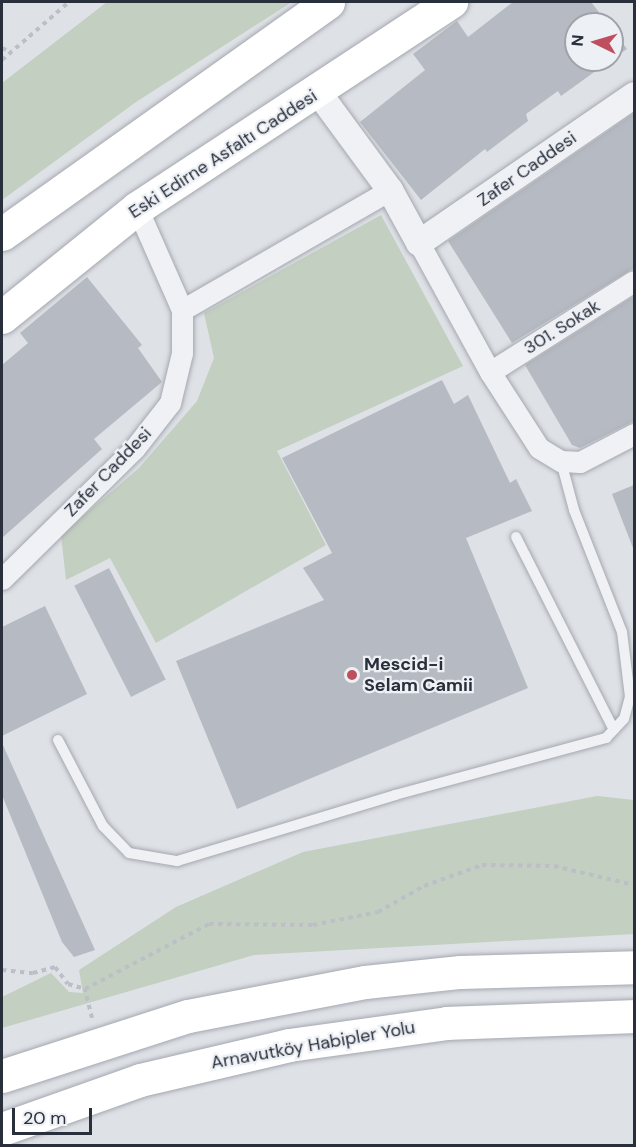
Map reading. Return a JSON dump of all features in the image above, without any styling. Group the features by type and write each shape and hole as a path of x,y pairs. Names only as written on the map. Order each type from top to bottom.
{"main road":[{"path":"2,234 328,2"},
{"name":"Eski Edirne Asfaltı Caddesi","path":"2,316 137,208 318,92 451,2"},
{"path":"594,966 634,960"},
{"path":"2,1076 97,1043 188,1016 364,982 460,972 594,966 634,967"},
{"name":"Arnavutköy Habipler Yolu","path":"2,1129 140,1080 289,1045 447,1023 634,1016"}],"street":[{"path":"318,92 390,190 490,372 539,448 561,461 580,462 634,434"},
{"name":"Zafer Caddesi","path":"419,243 634,95"},
{"path":"182,310 390,190"},
{"name":"Zafer Caddesi","path":"2,579 134,449 170,403 182,353 182,310 137,208"},
{"name":"301. Sokak","path":"490,372 634,281"}],"lane":[{"path":"58,740 103,826 129,853 177,861 395,795 606,738 624,719 630,697 622,632 574,510 561,461"},
{"path":"516,537 614,729"}],"path":[{"path":"2,60 69,2"},
{"path":"2,48 12,52"},
{"path":"2,970 33,973 54,967 68,984 85,989 209,924 313,925 378,912 424,886 482,865 554,866 634,885"},
{"path":"85,989 97,1043"}],"green space":[{"path":"107,2 292,2 136,102 2,200 2,83"},
{"path":"381,215 463,366 277,451 326,545 156,643 110,558 66,580 61,535 139,468 197,401 214,358 204,313"},
{"path":"597,796 634,800 634,934 254,955 2,1028 2,997 51,973 69,992 83,993 79,970 176,907 303,852"}],"building":[{"path":"513,2 591,2 599,12 564,12 564,72 594,72 561,96 558,91 526,114 528,121 487,152 485,149 421,200 360,122 425,70 413,54 457,21 468,37"},
{"path":"634,113 634,268 512,343 448,241"},
{"path":"87,277 142,345 138,348 162,382 94,439 102,449 2,538 2,365 28,343 20,333"},
{"path":"634,296 634,421 580,448 572,445 525,365"},
{"name":"Mescid-i Selam Camii","path":"442,380 454,404 468,395 510,483 516,479 532,511 466,538 528,688 237,809 176,661 324,600 303,568 332,553 282,458"},
{"path":"634,485 634,548 633,548 612,494"},
{"path":"109,568 166,679 131,697 74,586"},
{"path":"45,606 87,694 2,736 2,627"},
{"path":"2,743 95,950 74,957 62,942 2,795"}],"place":[{"name":"Mescid-i Selam Camii","path":"352,675"}]}
